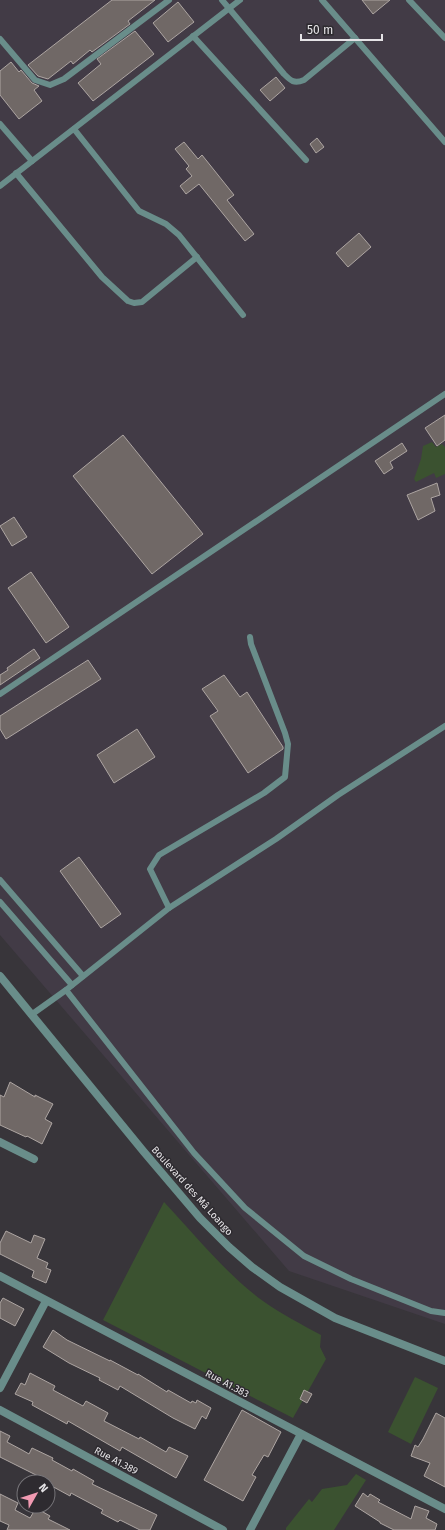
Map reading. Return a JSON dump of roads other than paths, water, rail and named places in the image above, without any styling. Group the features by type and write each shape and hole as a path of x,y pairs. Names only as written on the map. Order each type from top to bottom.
{"street":[{"name":"Boulevard des Mâ Loango","path":"0,976 200,1218 229,1247 252,1267 280,1287 335,1318 445,1361"},
{"path":"0,1142 34,1159"},
{"name":"Rue A1.383","path":"0,1276 445,1508"},
{"path":"0,1388 46,1301"},
{"name":"Rue A1.389","path":"0,1410 223,1530"},
{"path":"250,1530 301,1434"}],"lane":[{"path":"0,39 35,80 50,85 64,79 169,0"},
{"path":"222,0 284,74 291,81 296,83 304,80 355,38"},
{"path":"0,186 240,0"},
{"path":"322,0 445,142"},
{"path":"409,0 444,34"},
{"path":"193,36 306,160"},
{"path":"0,124 32,161"},
{"path":"74,129 139,211 166,224 179,234 243,315"},
{"path":"16,173 102,277 128,301 134,303 142,302 197,257"},
{"path":"0,694 445,394"},
{"path":"169,908 150,869 159,855 264,793 285,777 288,744 251,644 250,637"},
{"path":"31,1015 66,990 169,908 276,839 338,795 445,726"},
{"path":"0,880 83,976"},
{"path":"0,902 72,985"},
{"path":"66,990 194,1153 245,1208 264,1225 304,1256 344,1276 431,1311 445,1313"}]}
